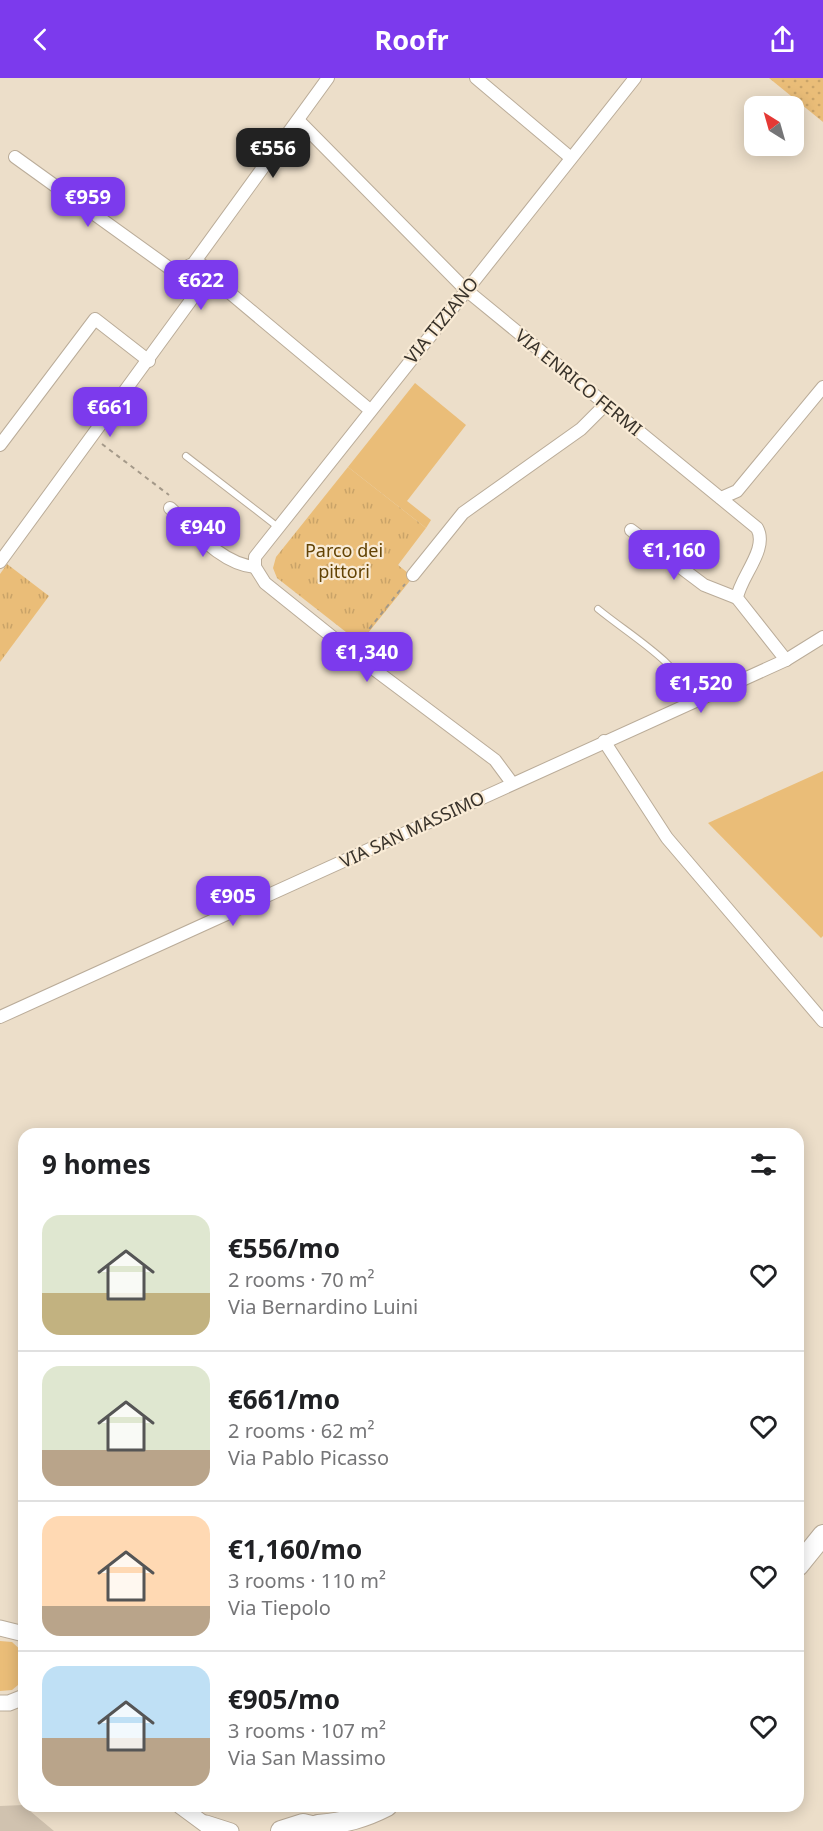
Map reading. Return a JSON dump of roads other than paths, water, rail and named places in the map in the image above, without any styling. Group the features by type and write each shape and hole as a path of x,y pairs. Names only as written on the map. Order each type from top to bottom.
{"main road":[{"path":"804,1558 823,1535"},
{"path":"285,1829 303,1824 324,1828 366,1817 376,1812"},
{"path":"368,1831 383,1812"}],"street":[{"path":"476,78 571,158"},
{"name":"VIA TIZIANO","path":"255,567 260,549 635,78"},
{"path":"179,280 185,268 193,264 298,120 324,80"},
{"name":"VIA ENRICO FERMI","path":"298,120 465,289 757,528 761,535 761,542 738,589 737,598"},
{"path":"15,157 172,270 186,293 194,296"},
{"path":"193,264 206,267 212,278 370,410"},
{"path":"0,562 149,361 194,296 207,291 212,278"},
{"path":"0,445 95,319 149,361"},
{"path":"722,498 736,491 823,387"},
{"path":"413,574 463,513 581,429 606,404"},
{"path":"170,508 224,556 240,566 255,567 265,583 351,652 495,760 512,783"},
{"path":"631,530 704,585 737,598 786,660"},
{"name":"VIA SAN MASSIMO","path":"0,1017 786,660 823,637"},
{"path":"604,741 667,838 823,1021"},
{"path":"0,1628 18,1632"},
{"path":"0,1703 18,1700"},
{"path":"188,1812 208,1826 231,1831"},
{"path":"268,1831 285,1829"}],"lane":[{"path":"186,456 278,527"},
{"path":"598,609 672,669 695,700"}],"park label":[{"name":"Parco dei pittori","path":"344,560"}]}
